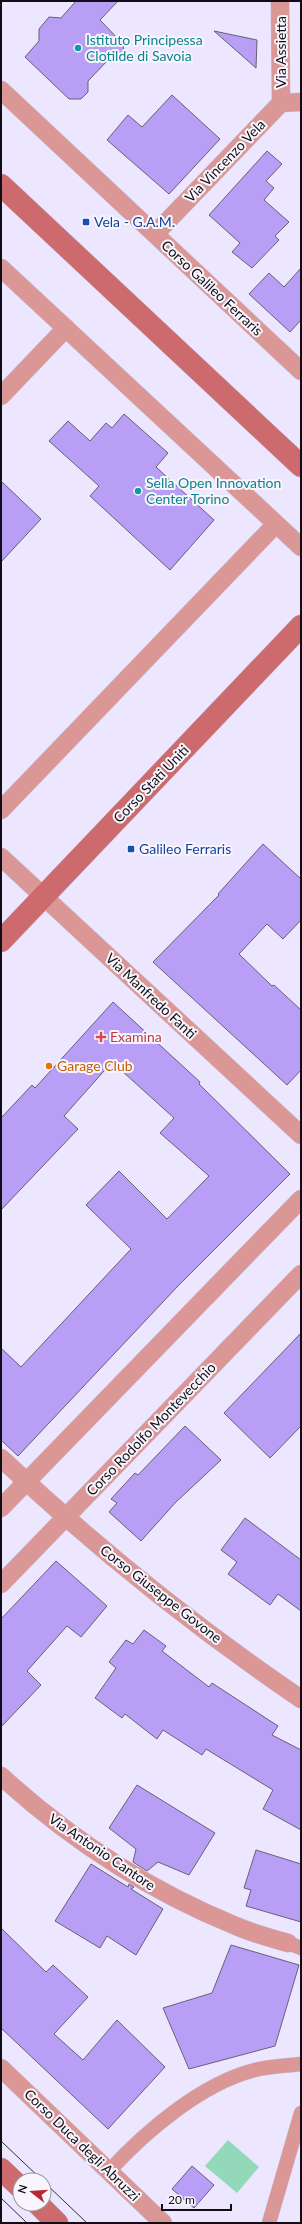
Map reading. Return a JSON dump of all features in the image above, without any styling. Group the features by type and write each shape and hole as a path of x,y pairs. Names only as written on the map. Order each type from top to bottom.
{"main road":[{"path":"1,185 301,466"},
{"name":"Corso Stati Uniti","path":"1,941 301,626"},
{"path":"1,2169 12,2179"},
{"path":"46,2212 58,2223"}],"street":[{"name":"Via Assietta","path":"280,1 281,103"},
{"name":"Corso Galileo Ferraris","path":"1,90 301,371"},
{"path":"281,103 301,102"},
{"name":"Via Vincenzo Vela","path":"155,234 281,103"},
{"path":"1,268 301,547"},
{"path":"1,396 66,328"},
{"path":"1,810 276,524"},
{"name":"Via Manfredo Fanti","path":"1,857 301,1136"},
{"path":"1,1508 301,1199"},
{"name":"Corso Rodolfo Montevecchio","path":"1,1584 301,1274"},
{"name":"Corso Giuseppe Govone","path":"1,1458 65,1517 243,1658 301,1699"},
{"name":"Via Antonio Cantore","path":"1,1776 62,1826 111,1862 153,1887 237,1927 294,1945"},
{"path":"109,2172 126,2154 183,2104 227,2081 255,2070 301,2064"},
{"name":"Corso Duca degli Abruzzi","path":"1,2068 163,2223"},
{"path":"268,2223 301,2113"}],"green space":[{"path":"228,2140 259,2167 237,2193 205,2166"}],"building":[{"name":"Istituto Principessa Clotilde di Savoia","path":"76,1 118,1 100,20 123,44 124,51 117,59 109,59 88,81 88,92 81,99 69,99 25,57 39,41 39,29 49,17 61,18"},
{"path":"214,31 257,40 256,68"},
{"path":"172,95 220,139 169,194 107,140 128,115 142,127"},
{"path":"267,151 282,164 266,181 274,188 264,200 289,222 275,236 279,240 252,268 232,252 240,243 209,215"},
{"path":"301,268 301,320 290,332 249,294 269,273 284,287"},
{"name":"Sella Open Innovation Center Torino","path":"124,414 168,453 156,467 214,520 170,570 90,496 99,486 49,441 68,421 90,441 106,423 112,428"},
{"path":"1,481 41,519 1,562"},
{"path":"263,844 301,879 301,920 283,939 267,924 239,954 272,986 274,985 301,1010 301,1070 287,1085 153,962 219,895 218,894"},
{"path":"113,1002 200,1082 199,1084 290,1174 178,1286 18,1456 1,1440 1,1348 21,1367 131,1249 86,1205 119,1171 167,1219 209,1176 160,1133 174,1118 112,1062 64,1116 78,1129 1,1210 1,1118 32,1085 35,1088"},
{"path":"301,1333 301,1426 270,1458 224,1413"},
{"path":"185,1426 221,1460 175,1503 141,1541 109,1512 117,1503 111,1499 135,1473 138,1475"},
{"path":"245,1518 301,1560 301,1611 278,1594 270,1605 228,1574 237,1562 221,1550"},
{"path":"56,1561 107,1606 81,1637 67,1626 27,1671 41,1685 1,1727 1,1619"},
{"path":"144,1630 166,1646 162,1651 209,1687 212,1683 278,1726 272,1735 301,1750 301,1830 263,1809 273,1790 206,1749 202,1755 163,1730 157,1739 125,1714 122,1718 95,1698 116,1668 109,1662 126,1640 133,1644"},
{"path":"137,1785 215,1833 189,1875 158,1862 147,1871 133,1862 136,1849 109,1828"},
{"path":"256,1850 301,1864 301,1922 246,1906 251,1890 244,1888"},
{"path":"91,1864 128,1887 129,1884 134,1887 131,1889 163,1909 136,1955 107,1936 100,1948 55,1921"},
{"path":"1,1928 46,1972 53,1965 88,1997 54,2034 83,2060 117,2020 165,2067 108,2129 1,2028"},
{"path":"231,1945 299,1965 275,2046 189,2069 163,2008 212,1993"},
{"path":"192,2166 214,2185 194,2208 172,2189"}],"tram line":[{"path":"1,2141 34,2172"},
{"path":"52,2190 87,2223"},
{"path":"1,2198 27,2223"}],"place":[{"name":"Istituto Principessa Clotilde di Savoia","path":"78,48"},
{"name":"Vela - G.A.M.","path":"86,222"},
{"name":"Sella Open Innovation Center Torino","path":"138,491"},
{"name":"Galileo Ferraris","path":"131,849"},
{"name":"Examina","path":"101,1037"},
{"name":"Garage Club","path":"49,1066"}]}
